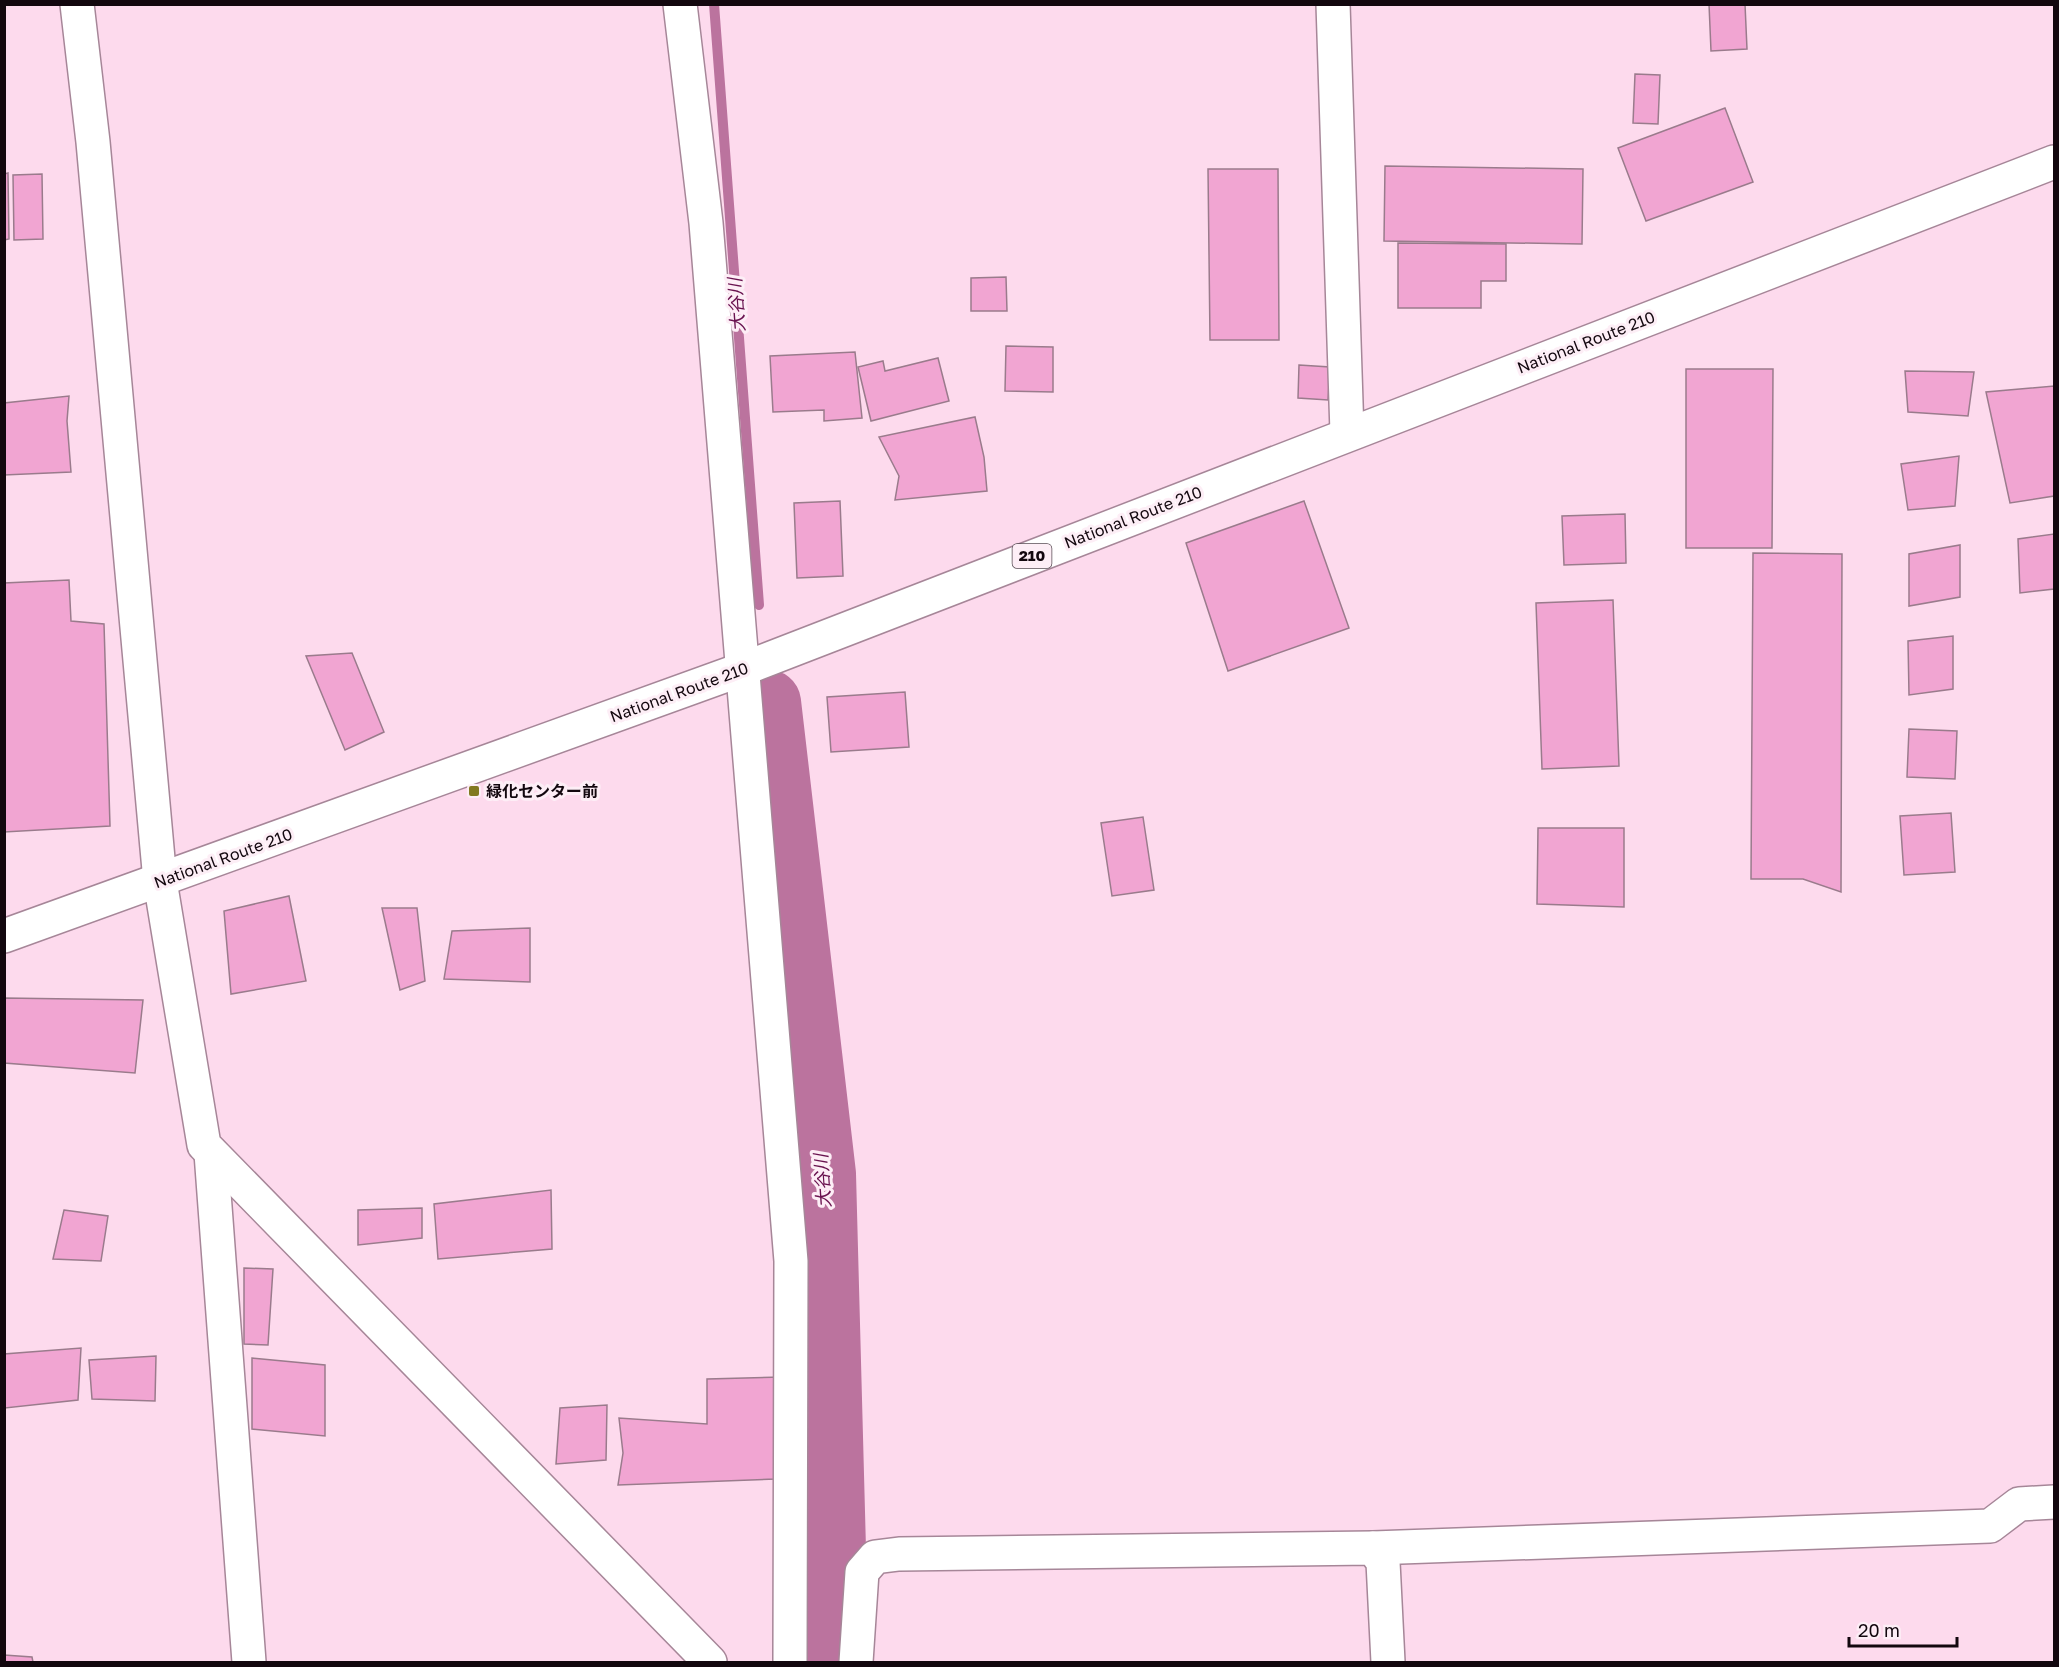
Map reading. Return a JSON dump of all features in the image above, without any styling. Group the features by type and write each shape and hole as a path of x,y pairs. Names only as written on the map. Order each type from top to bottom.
{"main road":[{"path":"77,4 93,142 160,881 204,1145 710,1662"},
{"path":"680,4 705,223 791,1261 790,1662"},
{"path":"1332,4 1347,433"},
{"name":"National Route 210","path":"4,936 743,669 1347,433 2055,162"},
{"path":"211,1153 249,1662"},
{"path":"856,1662 862,1572 875,1557 899,1554 1373,1548 1990,1526 2019,1504 2055,1502"},
{"path":"1373,1548 1383,1562 1388,1662"}],"building":[{"path":"1709,4 1745,4 1747,49 1711,51"},
{"path":"1635,74 1660,75 1658,124 1633,123"},
{"path":"1725,108 1753,182 1646,221 1618,148"},
{"path":"1385,166 1583,169 1582,244 1384,241"},
{"path":"1208,169 1278,169 1279,340 1210,340"},
{"path":"8,173 9,239 4,240 4,174"},
{"path":"42,174 43,239 14,240 13,175"},
{"path":"1398,243 1506,244 1506,281 1481,281 1481,308 1398,308"},
{"path":"1006,277 1007,311 971,311 971,278"},
{"path":"1006,346 1053,347 1053,392 1005,391"},
{"path":"855,352 862,418 824,421 824,410 773,412 770,356"},
{"path":"938,358 949,401 871,421 858,367 883,361 885,371"},
{"path":"1299,365 1330,367 1328,400 1298,398"},
{"path":"1686,369 1773,369 1772,548 1686,548"},
{"path":"1905,371 1974,372 1968,416 1908,412"},
{"path":"2054,386 2054,496 2010,503 1986,392"},
{"path":"69,396 67,421 71,472 4,475 4,403"},
{"path":"975,417 984,457 987,491 895,500 899,476 879,437"},
{"path":"1959,456 1955,506 1908,510 1901,464"},
{"path":"840,501 843,576 797,578 794,503"},
{"path":"1304,501 1349,628 1228,671 1186,543"},
{"path":"1625,514 1626,563 1564,565 1562,516"},
{"path":"2054,534 2054,589 2020,593 2018,539"},
{"path":"1960,545 1960,597 1909,606 1909,554"},
{"path":"1753,553 1842,554 1841,892 1803,879 1751,879"},
{"path":"69,580 71,621 104,624 110,826 4,832 4,583"},
{"path":"1613,600 1619,766 1542,769 1536,603"},
{"path":"1953,636 1953,689 1909,695 1908,641"},
{"path":"352,653 384,732 345,750 306,656"},
{"path":"905,692 909,747 831,752 827,697"},
{"path":"1909,729 1957,731 1955,779 1907,777"},
{"path":"1951,813 1955,872 1904,875 1900,816"},
{"path":"1143,817 1154,890 1112,896 1101,823"},
{"path":"1538,828 1624,828 1624,907 1537,904"},
{"path":"289,896 306,981 231,994 224,911"},
{"path":"382,908 417,908 425,981 400,990"},
{"path":"530,928 530,982 444,979 452,931"},
{"path":"4,998 143,1000 135,1073 4,1063"},
{"path":"551,1190 552,1249 438,1259 434,1204"},
{"path":"422,1208 422,1238 358,1245 358,1210"},
{"path":"64,1210 108,1216 101,1261 53,1259"},
{"path":"244,1268 273,1269 268,1345 244,1344"},
{"path":"81,1348 78,1400 5,1408 4,1354"},
{"path":"156,1356 155,1401 92,1399 89,1360"},
{"path":"252,1358 325,1365 325,1436 252,1429"},
{"path":"782,1377 775,1479 618,1485 623,1453 619,1418 707,1424 707,1379"},
{"path":"607,1405 606,1460 556,1464 560,1408"},
{"path":"4,1655 32,1657 33,1662 4,1662"}],"waterway":[{"name":"大谷川","path":"714,4 759,605"},
{"name":"大谷川","path":"769,702 824,1174 837,1662"}],"place":[{"name":"緑化センター前","path":"474,791"}]}
